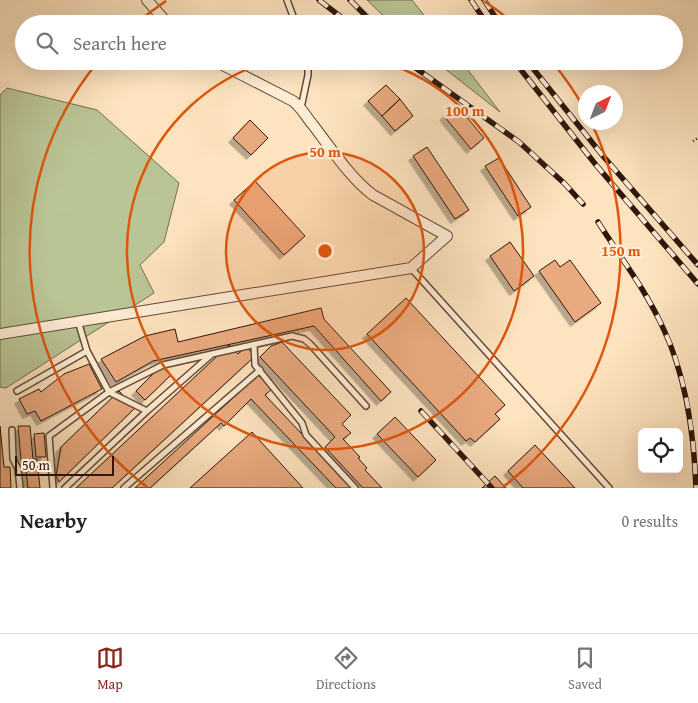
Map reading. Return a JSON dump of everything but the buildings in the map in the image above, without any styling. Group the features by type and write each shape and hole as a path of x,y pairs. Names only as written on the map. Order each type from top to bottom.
{"street":[{"path":"147,0 160,15"},
{"path":"0,334 411,268 447,236 361,187 301,108 282,94 233,70"}],"lane":[{"path":"286,0 292,15"},
{"path":"301,108 308,70"},
{"path":"411,268 609,488"},
{"path":"78,321 87,351 109,392 147,411"},
{"path":"53,488 49,436 109,392 163,364 292,336 304,339 366,406"},
{"path":"254,345 256,365 302,423 306,435 355,488"},
{"path":"17,391 87,351"},
{"path":"65,488 147,411 212,354"},
{"path":"124,488 260,370"},
{"path":"12,430 13,459 18,469 20,488"}],"path":[{"path":"693,141 698,138"}],"green space":[{"path":"367,0 412,0 424,15 383,15"},
{"path":"446,70 468,70 500,112"},
{"path":"7,88 97,110 179,183 164,242 140,265 154,293 6,388 0,387 0,95"}],"railway":[{"path":"319,0 338,15"},
{"path":"350,0 365,15"},
{"path":"471,0 481,15"},
{"path":"484,0 494,15"},
{"path":"419,70 519,142 565,184 583,204"},
{"path":"521,70 596,165 698,284"},
{"path":"534,70 603,156 698,265"},
{"path":"598,222 650,302 672,349 688,408 696,488"},
{"path":"421,411 492,488"}]}
